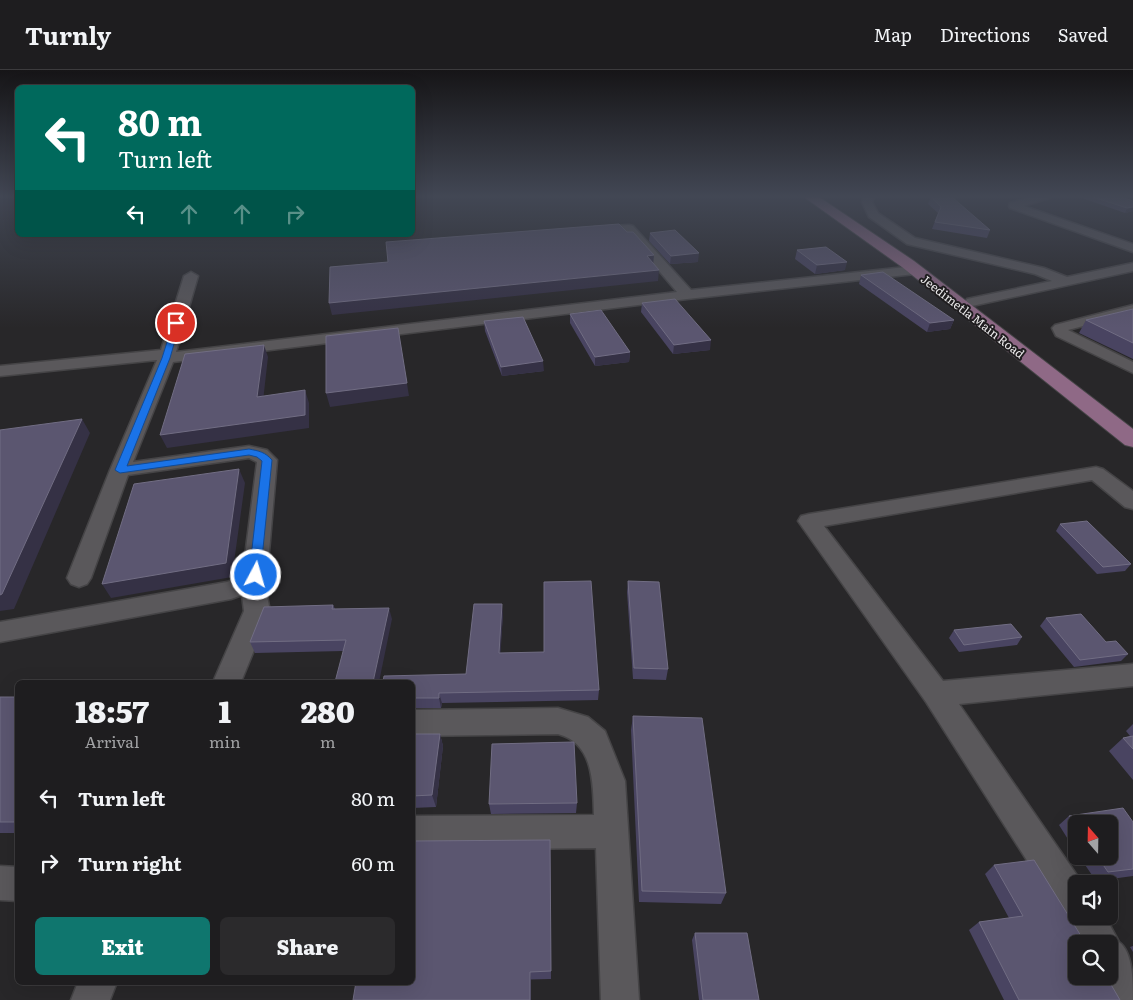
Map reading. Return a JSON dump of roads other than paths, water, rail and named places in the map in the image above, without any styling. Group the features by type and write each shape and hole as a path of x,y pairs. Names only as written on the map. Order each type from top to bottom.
{"main road":[{"name":"Jeedimetla Main Road","path":"872,240 915,270 1133,440"},
{"name":"Jeedimetla Main Road","path":"889,240 934,271 978,306 1133,420"}],"street":[{"path":"640,240 687,295"},
{"path":"910,240 1039,270 1068,282"},
{"path":"1114,241 1133,248"},
{"path":"978,306 1133,267"},
{"path":"0,370 166,356 915,270"},
{"path":"978,306 1133,274"},
{"path":"79,578 166,356 191,276"},
{"path":"1133,310 1060,328 1061,333 1133,368"},
{"path":"0,632 231,590 245,584 256,575 267,460 260,454 249,452 120,470"},
{"path":"1068,892 936,694 809,521 1096,473 1133,502"},
{"path":"228,680 257,611 255,592 245,584"},
{"path":"936,694 1133,675"},
{"path":"415,723 558,721 578,726 594,740 609,781 620,1000"},
{"path":"415,833 611,831"},
{"path":"0,883 15,884"},
{"path":"1118,972 1133,997"},
{"path":"90,1000 97,985"}]}
